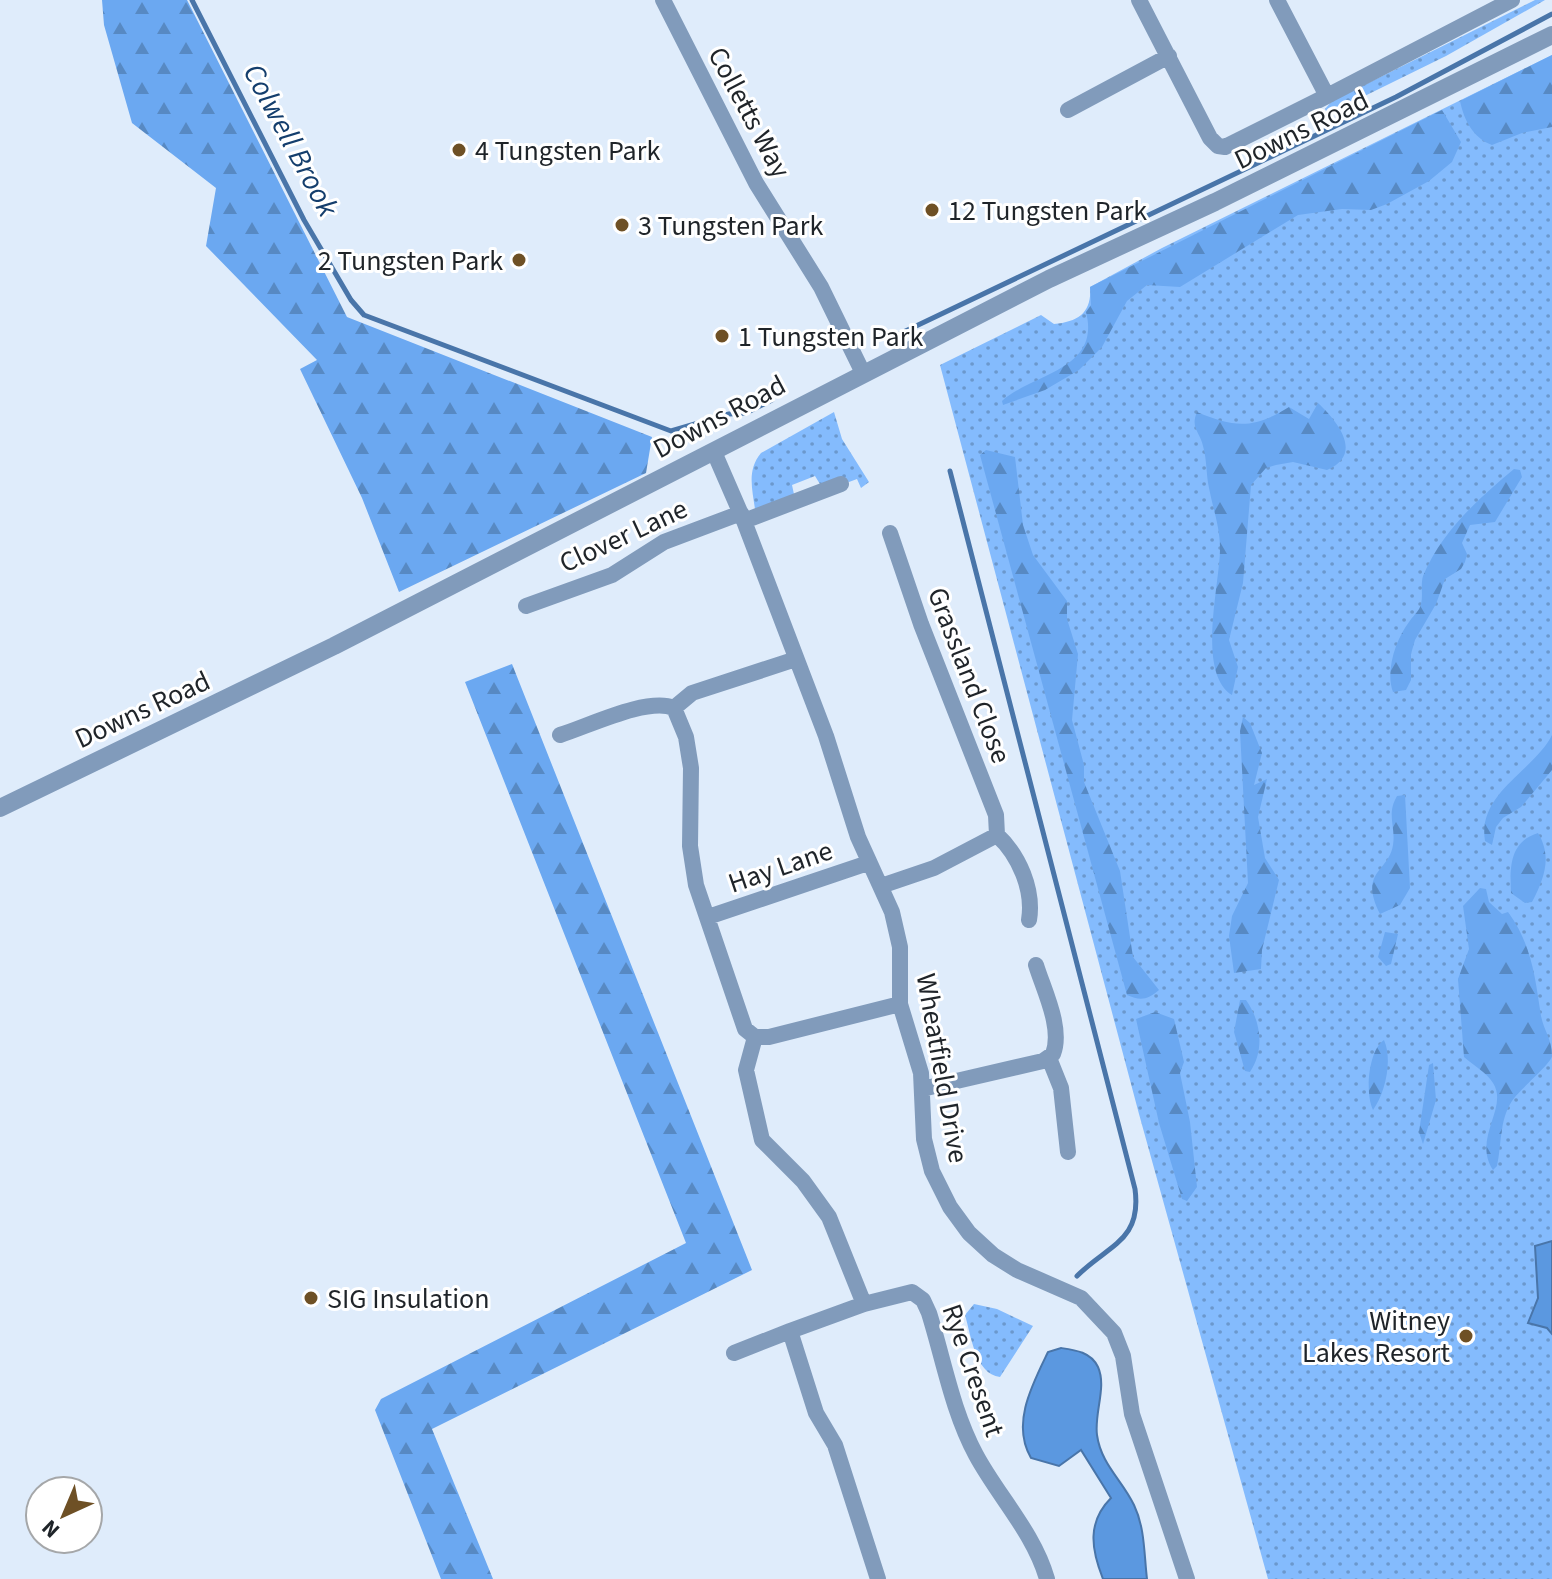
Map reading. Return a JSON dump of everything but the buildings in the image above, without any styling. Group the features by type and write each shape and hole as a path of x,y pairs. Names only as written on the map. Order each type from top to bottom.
{"street":[{"name":"Colletts Way","path":"663,0 756,183 821,287 863,373"},
{"path":"1139,0 1218,146 1225,147 1512,0"},
{"path":"1277,0 1327,96"},
{"name":"Downs Road","path":"0,808 202,713 863,373 1552,35"},
{"path":"1068,110 1169,56"},
{"name":"Wheatfield Drive","path":"714,452 742,517 868,863 881,886 899,936 900,1004 915,1047 922,1089 924,1139 932,1171 950,1207 969,1233 1017,1270 1081,1298 1114,1333 1123,1356 1132,1414 1187,1579"},
{"name":"Clover Lane","path":"526,606 612,575 664,542 841,484"},
{"name":"Grassland Close","path":"890,533 921,624 996,815 997,835 1011,848 1020,865 1030,901 1029,920"},
{"path":"674,708 692,693 796,659"},
{"path":"560,735 646,707 666,705 674,708 686,737 691,768 692,865 740,1020 755,1037 769,1037 900,1004"},
{"path":"881,886 934,868 997,835"},
{"name":"Hay Lane","path":"708,917 868,863"},
{"path":"922,1089 1049,1058 1057,1043 1036,965"},
{"path":"755,1037 746,1070 762,1140 803,1181 829,1217 864,1304"},
{"path":"1049,1058 1061,1088 1068,1152"},
{"name":"Rye Cresent","path":"734,1353 864,1304 912,1292 923,1300 958,1416 975,1453 1030,1541 1047,1579"},
{"path":"790,1331 816,1413 835,1445 878,1579"}],"shaded area":[{"path":"1535,0 1545,0 1446,56 1328,114 1325,109 1332,101"},
{"name":"Witney Lakes Resort","path":"1552,55 1552,1579 1268,1579 1139,1114 940,365 1041,315 1054,324 1077,318 1089,303 1090,287 1162,248"},
{"path":"834,412 842,439 869,482 861,488 857,479 849,482 844,479 823,489 815,476 792,485 795,499 755,509 752,473 761,453"},
{"path":"1552,1241 1552,1334 1547,1328 1528,1323 1538,1298 1535,1246"},
{"path":"974,1304 997,1309 1033,1326 1000,1377 985,1369 975,1352 965,1315"},
{"path":"1061,1348 1087,1355 1098,1367 1101,1383 1097,1427 1099,1445 1138,1514 1147,1579 1103,1579 1094,1536 1098,1517 1111,1498 1081,1450 1059,1466 1031,1458 1025,1445 1023,1418 1030,1391 1048,1352"}],"green space":[{"path":"102,0 187,0 347,317 652,437 646,473 399,592 362,498 300,369 317,360 206,246 216,188 132,123 104,25"},
{"path":"1552,55 1552,127 1522,133 1492,145 1480,138 1467,121 1460,101"},
{"path":"1442,110 1461,142 1452,162 1429,181 1371,210 1342,209 1298,215 1180,287 1147,285 1127,301 1102,347 1079,370 1045,390 1003,405 1002,401 1015,392 1061,368 1084,346 1088,331 1086,312 1091,305 1090,287"},
{"path":"1318,403 1333,419 1344,438 1346,447 1338,463 1327,470 1293,462 1276,465 1266,468 1251,485 1243,583 1229,640 1238,667 1232,695 1221,684 1212,648 1220,540 1195,417 1197,412 1222,421 1244,424 1265,419 1289,407 1309,419"},
{"path":"986,450 1015,457 1023,525 1033,555 1067,601 1067,619 1078,654 1072,720 1084,765 1084,782 1120,871 1133,957 1159,990 1147,998 1127,995 980,455"},
{"path":"1514,469 1520,470 1522,477 1495,522 1470,525 1462,543 1467,554 1465,562 1461,569 1445,579 1436,604 1415,640 1411,654 1411,680 1406,690 1393,692 1390,675 1393,656 1404,629 1420,607 1423,576 1431,560 1462,517"},
{"path":"512,664 752,1270 432,1429 493,1579 441,1579 375,1410 381,1399 686,1243 465,682"},
{"path":"1243,717 1250,723 1262,753 1254,785 1267,779 1258,817 1265,858 1279,880 1262,950 1261,969 1234,973 1229,936 1232,916 1248,883 1240,731"},
{"path":"1552,735 1552,770 1521,807 1503,818 1496,827 1492,845 1485,841 1485,824 1498,796 1544,748"},
{"path":"1405,795 1410,888 1400,905 1380,914 1374,900 1373,880 1393,845 1394,803 1397,796"},
{"path":"1538,833 1545,850 1545,867 1532,902 1525,903 1511,893 1511,865 1521,843"},
{"path":"1480,888 1486,889 1489,902 1502,914 1508,912 1522,937 1531,962 1552,1056 1512,1101 1503,1125 1497,1166 1493,1170 1486,1146 1497,1093 1487,1076 1464,1057 1458,979 1469,949 1463,906"},
{"path":"1385,932 1398,934 1391,964 1386,966 1378,957"},
{"path":"1240,1000 1246,1000 1258,1026 1258,1054 1250,1072 1245,1071 1234,1032"},
{"path":"1155,1012 1174,1019 1184,1062 1180,1073 1190,1122 1197,1187 1187,1201 1182,1199 1159,1123 1136,1019"},
{"path":"1384,1040 1388,1057 1386,1076 1373,1110 1369,1094 1371,1063"},
{"path":"1433,1063 1436,1100 1423,1144 1419,1132 1429,1065"}],"waterway":[{"name":"Colwell Brook","path":"192,0 304,220 351,300 364,315 671,431 729,414 746,413 772,400"},
{"path":"893,337 1396,97 1552,14"},
{"path":"950,471 1135,1189 1136,1206 1128,1231 1077,1276"}],"place":[{"name":"4 Tungsten Park","path":"459,150"},
{"name":"12 Tungsten Park","path":"932,210"},
{"name":"3 Tungsten Park","path":"622,225"},
{"name":"2 Tungsten Park","path":"519,260"},
{"name":"1 Tungsten Park","path":"722,336"},
{"name":"SIG Insulation","path":"311,1298"},
{"name":"Witney Lakes Resort","path":"1466,1336"}]}
